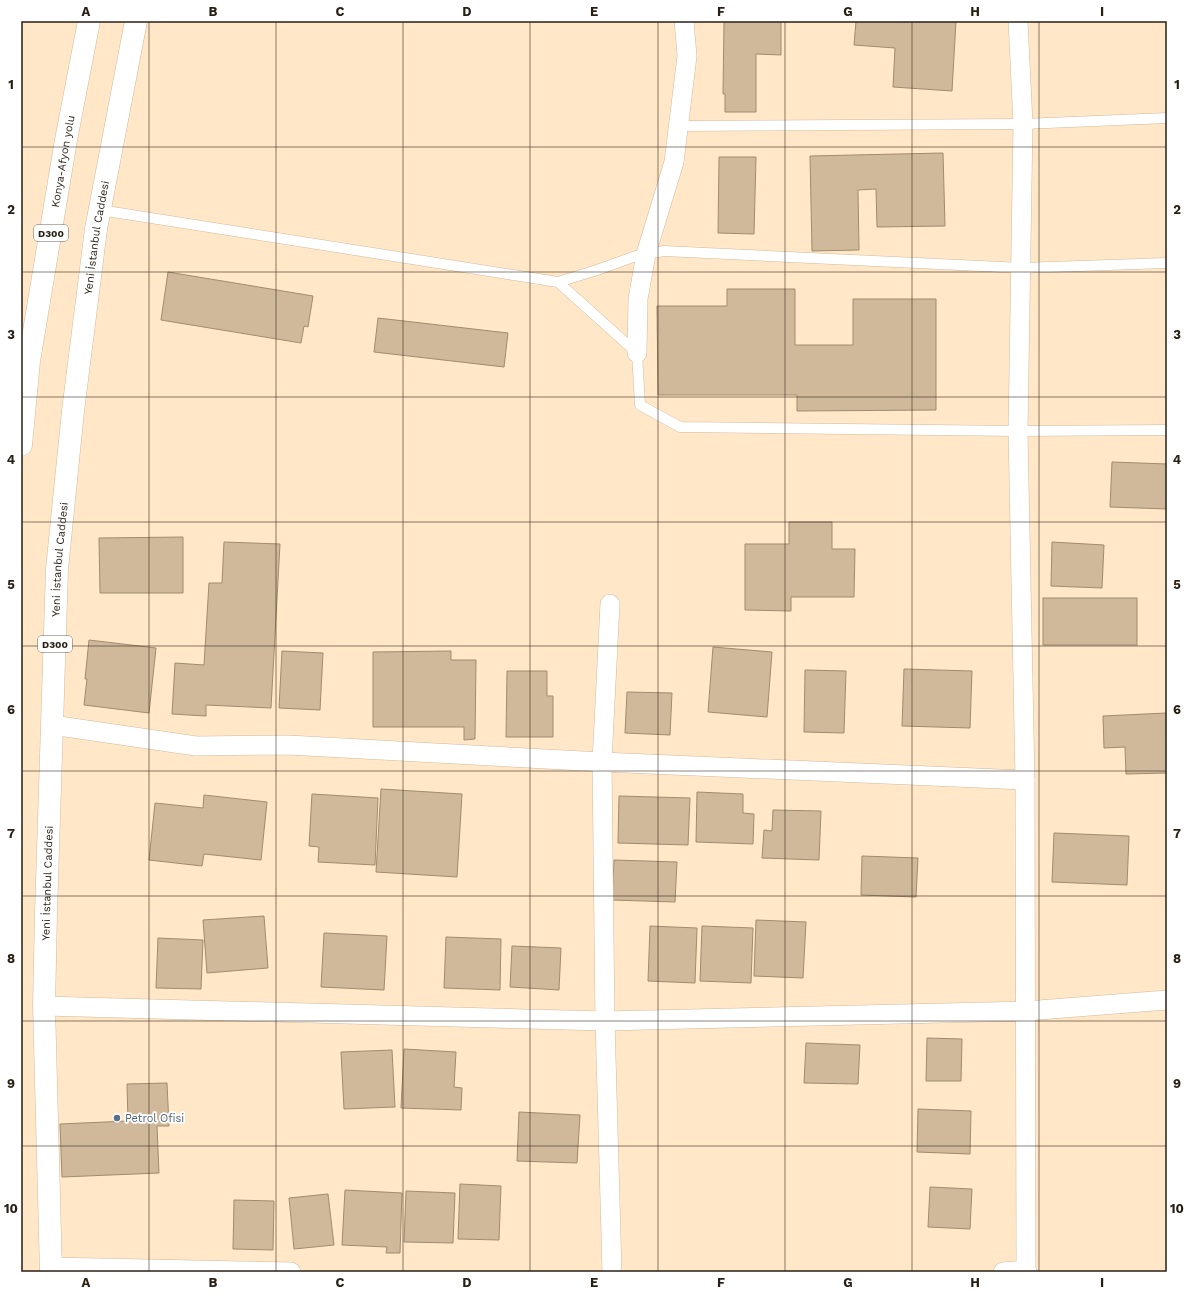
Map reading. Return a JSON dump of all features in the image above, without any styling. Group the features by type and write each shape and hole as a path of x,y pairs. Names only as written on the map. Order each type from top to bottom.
{"highway":[{"name":"Konya-Afyon yolu","path":"21,445 29,361 66,140 89,21"},
{"name":"Yeni İstanbul Caddesi","path":"50,1269 44,1006 57,569 73,411 96,229 136,21"}],"street":[{"path":"637,353 638,298 646,254 674,162 687,56 684,21"},
{"path":"1003,1272 1026,1271 1025,780 1018,431 1023,124 1018,21"},
{"path":"610,604 602,762 605,1021 612,1272"},
{"path":"52,725 196,746 288,745 602,762 1025,780"},
{"path":"44,1006 605,1021 1026,1011 1167,1000"},
{"path":"50,1269 291,1272"}],"lane":[{"path":"678,126 1023,124 1167,118"},
{"path":"100,210 558,282 636,256 664,251 1021,268 1167,263"},
{"path":"558,282 637,353 640,405 680,427 1018,431 1167,430"}],"building":[{"path":"724,21 781,21 781,55 756,54 756,112 725,112 725,94 723,94"},
{"path":"856,21 956,21 952,91 893,87 895,48 854,45"},
{"path":"943,153 945,226 877,227 876,189 858,190 859,250 812,251 810,156"},
{"path":"719,157 756,157 754,234 718,233"},
{"path":"168,272 313,296 308,327 304,326 301,343 161,320"},
{"path":"727,289 795,289 795,345 853,345 853,299 936,299 936,410 797,411 797,395 658,395 657,306 727,306"},
{"path":"378,318 508,333 504,367 374,352"},
{"path":"1112,462 1167,464 1167,509 1110,507"},
{"path":"789,522 832,522 832,549 855,549 854,597 791,597 791,611 745,610 745,544 789,544"},
{"path":"183,537 183,593 100,593 99,538"},
{"path":"224,542 280,544 271,708 206,705 206,716 172,714 175,663 204,665 209,583 222,583"},
{"path":"1052,542 1104,545 1102,588 1051,586"},
{"path":"1043,598 1137,598 1137,645 1043,645"},
{"path":"89,640 156,648 149,713 84,705"},
{"path":"713,647 772,652 767,717 708,712"},
{"path":"282,651 323,653 320,710 279,708"},
{"path":"451,651 451,660 476,660 475,739 464,740 464,727 373,727 373,652"},
{"path":"904,669 972,671 970,728 902,726"},
{"path":"805,670 846,671 844,733 804,732"},
{"path":"507,671 547,671 547,696 553,696 553,737 506,737"},
{"path":"627,692 672,693 670,735 625,733"},
{"path":"1166,713 1167,773 1126,774 1125,747 1104,748 1103,716"},
{"path":"381,789 462,794 457,877 376,872"},
{"path":"697,792 743,794 743,813 754,814 753,844 696,842"},
{"path":"312,794 378,798 375,865 318,862 319,847 309,846"},
{"path":"204,795 267,802 261,860 204,854 202,866 149,860 155,803 203,808"},
{"path":"619,796 690,798 688,845 618,843"},
{"path":"773,810 821,811 819,860 762,858 764,830 772,831"},
{"path":"1054,833 1129,836 1127,885 1052,882"},
{"path":"862,856 918,858 916,897 861,895"},
{"path":"614,860 677,862 675,902 612,900"},
{"path":"264,916 268,968 207,973 203,920"},
{"path":"756,920 806,922 803,978 754,976"},
{"path":"650,926 697,928 695,983 648,981"},
{"path":"702,926 753,928 751,983 700,981"},
{"path":"324,933 387,936 384,990 321,987"},
{"path":"446,937 501,939 500,990 444,988"},
{"path":"158,938 203,940 201,989 156,988"},
{"path":"512,946 561,948 559,990 510,987"},
{"path":"927,1038 962,1039 961,1081 926,1081"},
{"path":"806,1043 860,1045 858,1084 804,1083"},
{"path":"404,1049 456,1052 454,1087 462,1088 461,1110 401,1108"},
{"path":"392,1050 395,1107 344,1109 341,1052"},
{"path":"167,1083 169,1126 157,1126 159,1173 62,1177 60,1124 128,1121 127,1084"},
{"path":"918,1109 971,1111 970,1154 917,1152"},
{"path":"519,1112 580,1115 577,1163 517,1161"},
{"path":"460,1184 501,1186 499,1240 458,1239"},
{"path":"930,1187 972,1189 970,1229 928,1227"},
{"path":"345,1190 402,1193 400,1253 386,1253 387,1247 342,1245"},
{"path":"406,1191 455,1193 453,1243 404,1242"},
{"path":"328,1194 334,1245 294,1249 289,1198"},
{"path":"234,1200 274,1201 273,1250 233,1249"}],"place":[{"name":"Petrol Ofisi","path":"117,1118"}]}
